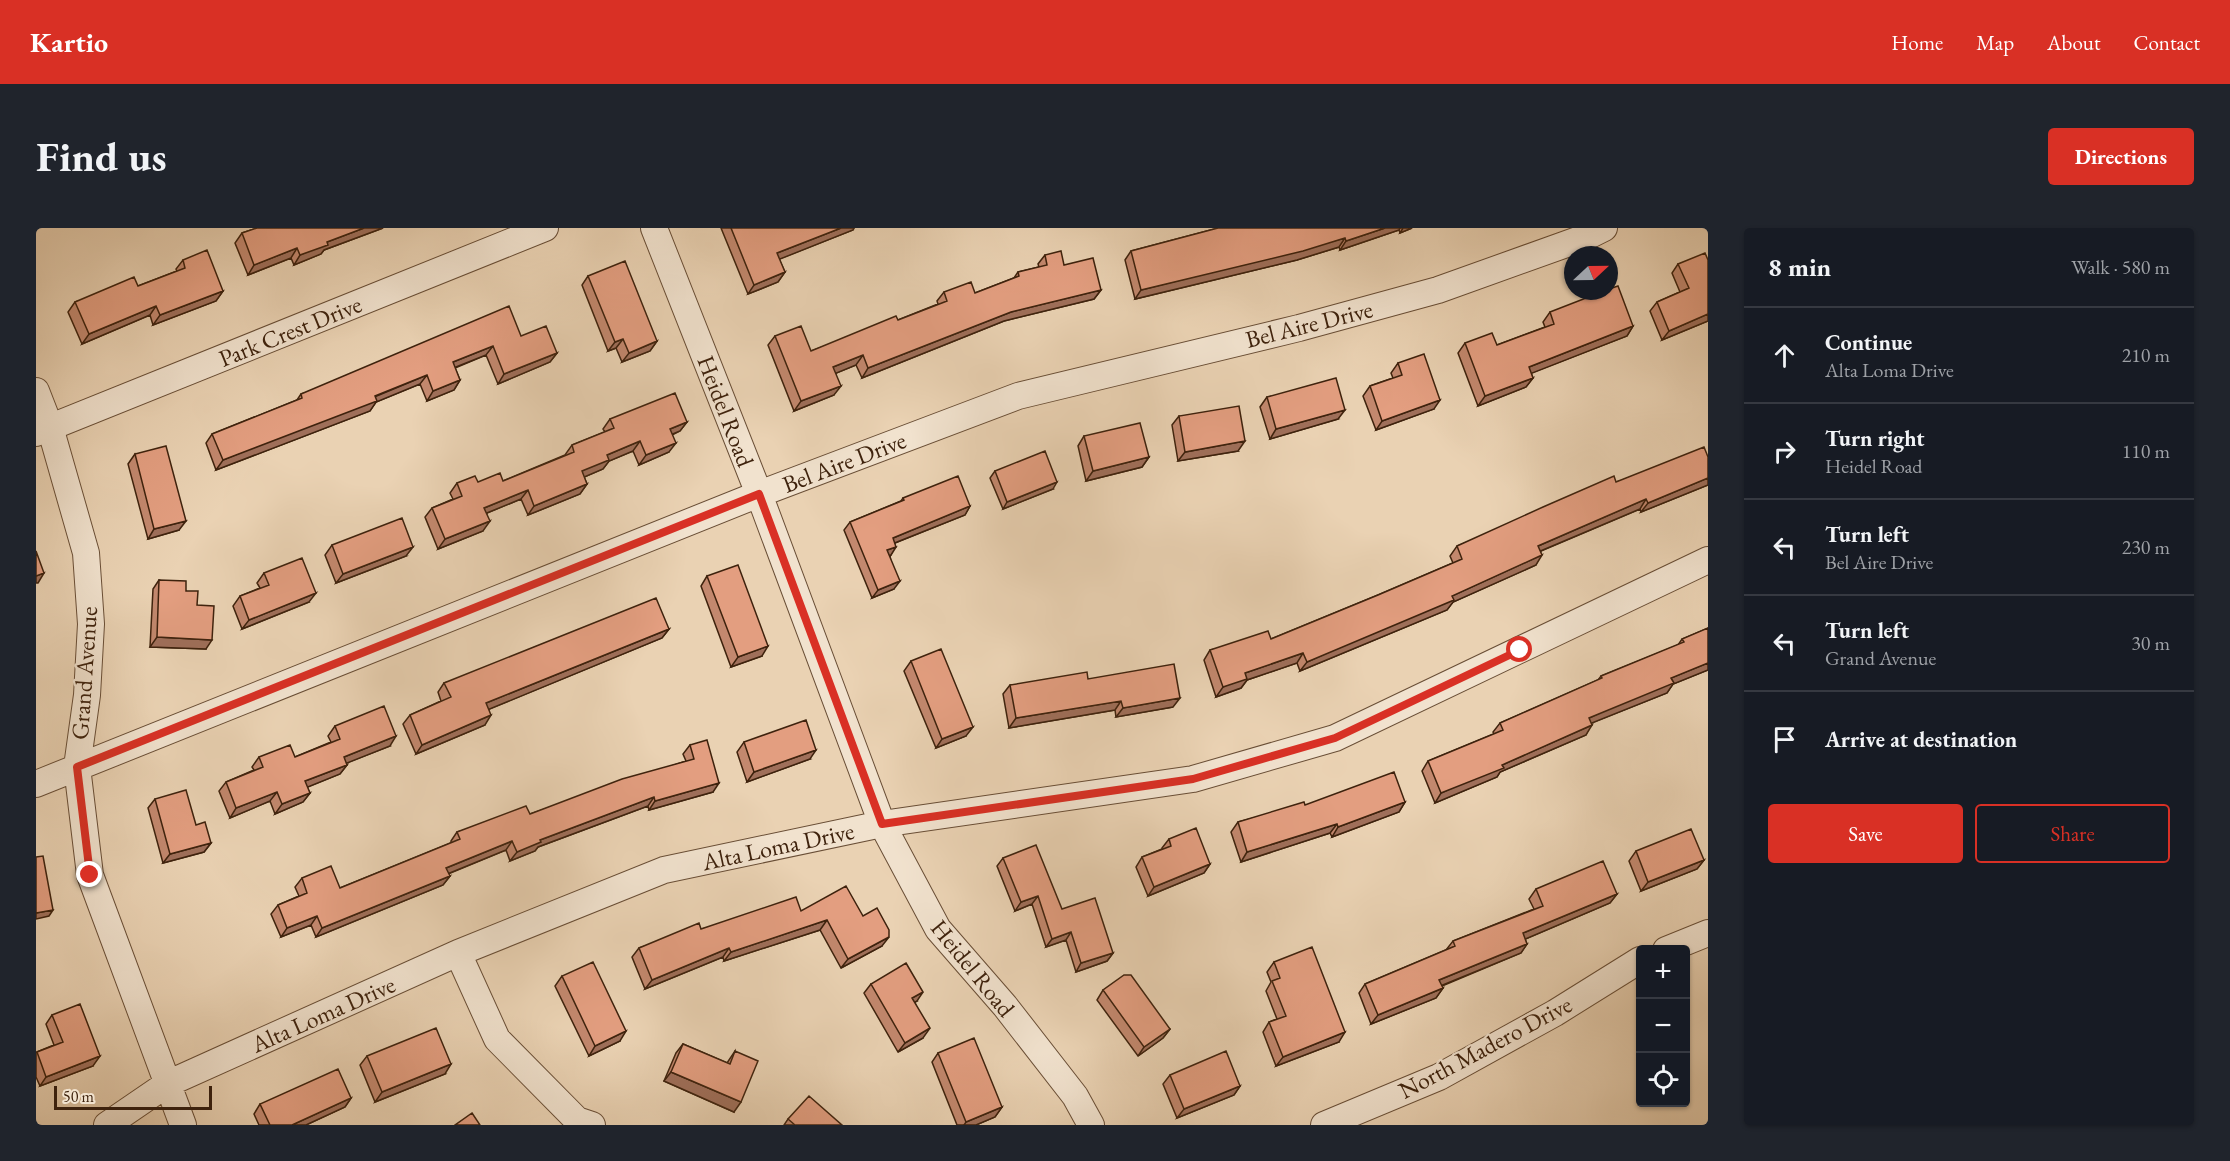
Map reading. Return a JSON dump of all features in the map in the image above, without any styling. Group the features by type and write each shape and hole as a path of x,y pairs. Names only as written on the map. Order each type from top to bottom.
{"street":[{"name":"Park Crest Drive","path":"43,430 545,228"},
{"name":"Heidel Road","path":"654,228 759,494 882,824 938,929 1005,1006 1075,1096 1091,1125"},
{"name":"Bel Aire Drive","path":"36,784 759,494 1018,396 1299,328 1438,290 1586,237 1604,228"},
{"name":"Grand Avenue","path":"36,391 43,430 86,553 91,624 87,695 77,767 90,875 183,1125"},
{"name":"Alta Loma Drive","path":"107,1125 167,1084 458,953 664,870 882,824 1193,779 1335,738 1708,560"},
{"path":"1678,945 1708,933"},
{"path":"458,953 497,1039 577,1120 592,1125"},
{"name":"North Madero Drive","path":"1324,1125 1439,1077 1555,1013 1636,963"}],"building":[{"path":"257,228 364,228 300,255 297,248 254,265 242,233"},
{"path":"731,228 841,228 777,253 785,272 754,285"},
{"path":"1218,228 1385,228 1346,241 1345,238 1303,251 1141,290 1131,251"},
{"path":"207,250 223,291 160,315 156,306 89,334 75,302 134,277 138,286 185,268 183,260"},
{"path":"1061,251 1064,265 1093,258 1101,290 1011,312 868,368 863,355 833,367 841,386 801,401 775,336 801,326 811,351 896,316 898,320 947,301 944,292 971,282 975,293 1019,276 1018,272 1047,265 1045,255"},
{"path":"1705,253 1708,260 1708,314 1669,331 1657,302 1689,288 1678,264"},
{"path":"625,261 657,341 629,353 623,339 615,342 588,276"},
{"path":"1618,286 1633,326 1529,367 1533,378 1485,396 1465,343 1492,333 1497,345 1554,324 1550,312 1581,300 1618,300"},
{"path":"509,306 521,336 546,326 557,353 504,374 493,346 453,362 460,380 433,391 427,375 375,396 377,401 223,460 212,434 302,398 301,394"},
{"path":"1424,354 1440,400 1382,421 1370,386 1402,375 1398,363"},
{"path":"1336,378 1345,410 1276,429 1267,397"},
{"path":"675,393 687,422 670,429 676,443 646,455 640,441 607,455 609,460 582,471 587,484 534,506 528,490 484,508 490,521 445,539 432,508 462,496 457,483 475,476 478,482 500,473 503,481 574,452 572,445 614,428 610,419"},
{"path":"1239,406 1245,441 1185,452 1179,416"},
{"path":"1140,423 1149,457 1093,471 1084,436"},
{"path":"166,446 186,521 154,529 135,454"},
{"path":"1704,447 1708,457 1708,478 1648,503 1646,499 1538,546 1542,555 1452,596 1454,600 1307,662 1303,653 1245,673 1247,679 1223,687 1210,650 1268,631 1271,639 1462,559 1457,546 1543,507 1614,476 1616,482"},
{"path":"1045,451 1057,482 1007,502 995,471"},
{"path":"958,476 970,506 893,538 896,547 887,550 900,581 878,590 850,522"},
{"path":"402,518 413,547 343,574 332,545"},
{"path":"36,551 44,573 36,576"},
{"path":"302,558 316,593 249,620 240,596 269,585 264,573"},
{"path":"738,565 768,646 738,657 707,576"},
{"path":"159,580 186,581 186,591 198,591 197,605 214,606 212,640 157,637"},
{"path":"656,598 669,629 486,703 491,715 422,745 410,715 451,697 444,683"},
{"path":"1708,628 1708,663 1671,678 1674,683 1589,718 1592,725 1502,765 1504,768 1441,793 1428,761 1503,730 1500,723 1602,678 1601,676 1684,642 1682,639"},
{"path":"941,649 973,727 942,739 911,661"},
{"path":"1174,664 1180,698 1123,708 1121,701 1016,718 1010,685 1087,672 1088,679"},
{"path":"384,706 396,736 344,757 347,765 305,781 310,793 282,804 277,792 236,808 226,782 263,767 259,757 290,745 295,757 340,739 335,726"},
{"path":"806,720 816,750 754,772 744,742"},
{"path":"707,740 719,783 655,801 654,797 540,840 541,842 517,852 512,841 446,868 450,876 322,928 317,916 287,928 278,905 307,893 302,878 331,866 340,888 460,839 457,832 526,806 530,814 622,779 694,759 690,745"},
{"path":"1394,772 1405,802 1338,827 1337,824 1247,852 1238,822 1304,802 1305,805"},
{"path":"186,790 196,825 205,822 211,843 170,854 155,799"},
{"path":"1196,828 1210,864 1154,887 1142,857 1171,846 1169,839"},
{"path":"1691,829 1704,860 1648,882 1636,851"},
{"path":"1036,845 1062,909 1095,898 1113,953 1081,963 1071,932 1052,939 1038,896 1021,902 1003,858"},
{"path":"43,856 53,910 36,913 36,857"},
{"path":"1603,861 1617,894 1523,933 1527,944 1439,980 1443,988 1378,1015 1365,984 1455,946 1453,941 1543,906 1536,889"},
{"path":"846,886 863,916 877,908 889,930 889,937 848,959 827,920 731,952 729,948 652,980 639,948 699,923 701,929 796,897 801,911"},
{"path":"1312,947 1345,1032 1283,1057 1269,1022 1286,1016 1272,981 1280,978 1274,962"},
{"path":"593,962 626,1031 595,1046 562,976"},
{"path":"906,963 923,992 912,998 930,1028 905,1043 871,984"},
{"path":"1124,975 1131,975 1170,1029 1144,1047 1103,990"},
{"path":"80,1004 100,1056 46,1077 37,1052 63,1042 52,1015"},
{"path":"436,1028 451,1064 382,1092 367,1056"},
{"path":"974,1038 1002,1107 966,1122 938,1053"},
{"path":"683,1044 730,1064 735,1051 758,1061 741,1102 671,1072"},
{"path":"1226,1051 1240,1086 1184,1109 1170,1075"},
{"path":"338,1069 351,1098 292,1125 270,1125 260,1104"},
{"path":"809,1096 842,1125 795,1125 788,1119"},
{"path":"472,1113 480,1125 455,1125"}],"route":[{"path":"90,875 77,767 759,494 882,824 1193,779 1335,738 1520,650"}]}
